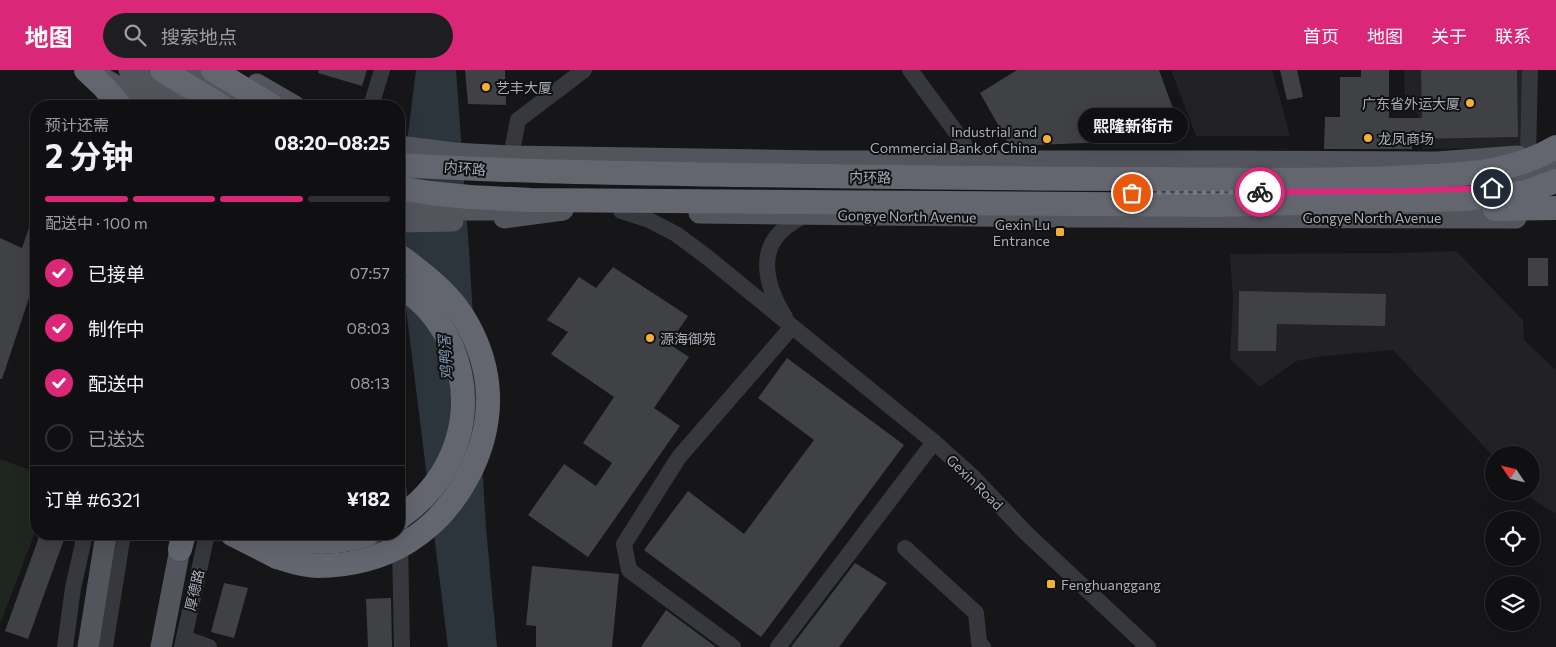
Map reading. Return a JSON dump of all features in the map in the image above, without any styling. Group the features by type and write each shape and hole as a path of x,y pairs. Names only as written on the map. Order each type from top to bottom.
{"highway":[{"path":"87,70 115,100"},
{"path":"162,70 211,100"},
{"path":"213,70 262,100"},
{"path":"1342,180 1474,174 1555,155"},
{"name":"内环路","path":"405,160 471,187 550,200 1216,205"},
{"path":"405,166 471,187"},
{"name":"内环路","path":"405,189 430,193 551,172 960,178 1342,180"},
{"path":"1342,180 1464,185 1509,189 1556,189"},
{"path":"1216,205 1464,199 1526,192 1556,181"},
{"path":"405,197 471,187"},
{"path":"1216,205 1419,210 1556,208"},
{"path":"244,540 277,557 298,563 317,566 355,562 391,551 408,542 437,519 462,488 479,452 487,413 488,394 482,358 469,326 451,299 440,287 405,260"},
{"path":"405,289 426,307 447,336 461,375 463,393 459,432 445,468 422,500 405,513"},
{"path":"304,540 322,542 339,540"}],"main road":[{"path":"87,70 140,100"},
{"path":"129,70 177,100"},
{"path":"193,70 240,100"},
{"path":"236,70 285,100"},
{"path":"405,149 471,187"},
{"path":"1050,176 1437,162 1528,155 1555,155"},
{"path":"405,204 471,187 660,172 966,176 1342,177 1555,155"},
{"path":"405,219 471,187 511,156 738,160 966,176"},
{"path":"1316,217 1403,191 1520,186 1556,181"},
{"name":"Gongye North Avenue","path":"471,187 563,210 804,215 1556,218"},
{"path":"88,647 105,540"},
{"path":"161,647 181,540"}],"street":[{"path":"373,100 382,70"},
{"path":"511,156 518,120 584,70"},
{"path":"910,70 964,143 969,216"},
{"path":"1528,155 1530,70"},
{"path":"405,179 471,187 805,192 966,176"},
{"path":"1058,217 1050,176 1403,191"},
{"path":"733,647 629,570 624,544 679,457 792,327 773,294 767,274 768,253 774,239 782,230 804,215 805,192"},
{"name":"Gexin Road","path":"621,211 649,220 676,234 707,257 934,442 973,477 1026,533 1148,647"},
{"path":"778,647 934,442"},
{"path":"65,647 73,588 84,540"},
{"path":"104,647 122,540"},
{"name":"厚德路","path":"183,642 206,540"},
{"path":"283,540 304,547 340,549 364,546 380,540"},
{"path":"398,540 402,647"},
{"path":"905,548 976,613 979,643 983,647"},
{"path":"183,642 209,647"}],"shaded area":[{"path":"1171,70 1272,70 1290,136 1196,136"},
{"name":"广东省外运大厦","path":"1404,70 1535,70 1533,148 1423,149 1418,115 1405,95"},
{"path":"1456,251 1523,320 1524,340 1556,370 1556,514 1536,501 1540,501 1540,446 1485,447 1393,350 1323,356 1296,361 1260,387 1230,359 1233,299 1230,254"},
{"path":"0,459 30,470 30,540 32,540 0,624"}],"water":[{"name":"鸡鸭滘","path":"416,70 456,70 486,528 497,647 448,647 405,300 405,158"}],"building":[{"path":"319,70 367,70 362,86 318,73"},
{"name":"艺丰大厦","path":"465,70 505,70 506,105 468,104"},
{"path":"1017,70 1159,70 1183,136 1010,146 980,93"},
{"path":"1280,70 1297,70 1303,97 1287,100"},
{"path":"1361,70 1389,70 1389,118 1422,118 1421,70 1517,70 1518,137 1412,139 1412,149 1324,149 1325,117 1340,117 1340,77 1361,77"},
{"path":"30,225 30,295 2,379 0,379 0,238 22,248"},
{"path":"1528,258 1548,258 1548,286 1528,286"},
{"path":"613,267 688,316 669,344 689,357 654,408 680,426 588,557 528,515 564,464 596,486 612,463 583,443 614,397 551,354 568,332 547,320 579,277 596,288"},
{"path":"1239,291 1386,294 1385,326 1277,324 1276,351 1238,351"},
{"path":"787,358 904,445 761,637 644,550 688,491 744,534 814,440 758,398"},
{"path":"38,540 64,540 28,639 5,631"},
{"path":"855,563 887,583 839,647 791,647"},
{"path":"532,566 619,574 612,647 536,647 536,626 526,625"},
{"path":"224,583 248,588 234,638 211,632"},
{"path":"391,598 392,647 368,647 366,599"},
{"path":"666,610 716,647 641,647"}],"way so far":[{"path":"1132,193 1260,192"}],"place":[{"name":"艺丰大厦","path":"486,87"},
{"name":"广东省外运大厦","path":"1470,103"},
{"name":"龙凤商场","path":"1368,138"},
{"name":"Industrial and Commercial Bank of China","path":"1047,139"},
{"name":"熙隆新街市","path":"1132,193"},
{"name":"Gexin Lu Entrance","path":"1060,232"},
{"name":"源海御苑","path":"650,338"},
{"name":"Fenghuanggang","path":"1051,584"}],"route":[{"path":"1260,192 1492,188"}]}
